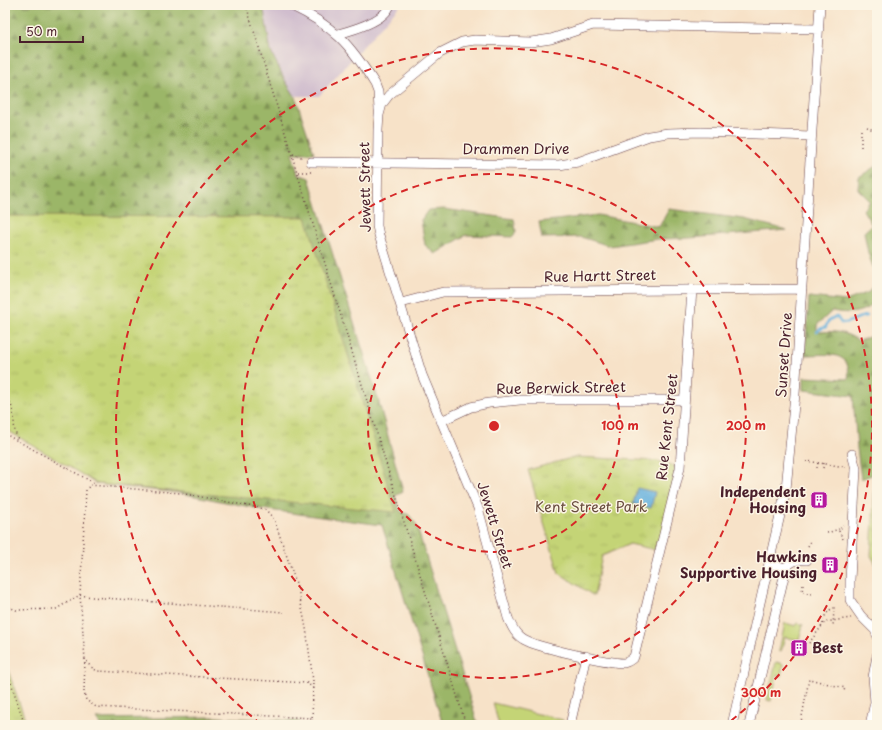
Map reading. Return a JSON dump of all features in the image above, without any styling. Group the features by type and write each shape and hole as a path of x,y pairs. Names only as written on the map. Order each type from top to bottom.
{"street":[{"path":"290,5 333,29 346,42 375,84 378,92 379,115"},
{"path":"338,34 364,27 389,10 390,5"},
{"name":"Sunset Drive","path":"732,725 771,564 782,512 789,468 820,5"},
{"name":"Jewett Street","path":"586,656 526,641 513,629 478,508 422,375 377,226 379,115 385,100 397,87 440,53 462,42 475,40 531,42 551,40 593,25 819,29"},
{"path":"375,84 382,88 397,87"},
{"name":"Drammen Drive","path":"312,162 559,165 578,162 649,136 675,132 811,136"},
{"name":"Rue Hartt Street","path":"401,303 443,292 802,289"},
{"name":"Rue Kent Street","path":"586,656 623,663 631,660 636,653 680,468 692,290"},
{"name":"Rue Berwick Street","path":"441,421 471,408 489,403 526,400 684,400"},
{"path":"852,454 856,469 850,600 861,616 875,630 877,635"},
{"path":"749,725 786,568 798,559 807,560"},
{"path":"771,564 786,568"},
{"path":"570,725 586,656"},
{"path":"870,725 875,702 873,677 877,656"},
{"path":"737,706 753,709"}],"path":[{"path":"246,5 466,725"},
{"path":"867,127 877,132"},
{"path":"860,147 861,130"},
{"path":"292,153 312,162"},
{"path":"298,172 313,172"},
{"path":"5,396 9,400 14,417 15,432 20,443"},
{"path":"5,434 96,484"},
{"path":"806,461 844,466 848,469"},
{"path":"817,468 818,462"},
{"path":"823,468 824,463"},
{"path":"312,718 96,707 86,700 85,659 80,595 86,490 90,484 180,494 265,509 274,519 298,589 306,628 313,688 312,725"},
{"path":"826,533 839,529 846,524"},
{"path":"839,529 843,543 852,544"},
{"path":"808,546 811,542"},
{"path":"803,584 802,592 812,594"},
{"path":"5,605 16,610 56,609 80,595 284,612"},
{"path":"809,643 823,624 823,619 832,608 835,609 833,627"},
{"path":"823,624 834,620 843,620 861,616"},
{"path":"85,659 90,666 97,671 307,683 313,688"},
{"path":"5,664 24,723 27,725"},
{"path":"796,725 801,722 809,679 845,688 844,691"}],"shaded area":[{"path":"263,5 400,5 319,96 295,96 286,83 271,52"}],"green space":[{"path":"5,5 263,5 271,52 295,96 314,153 292,153 298,174 309,178 378,399 403,492 395,496 400,511 409,515 416,524 478,725 443,725 382,525 261,509 180,493 96,484 57,457 5,377"},
{"path":"876,166 877,269 873,267 868,253 864,232 872,225 863,210 870,201 858,189 859,177"},
{"path":"444,209 514,219 516,231 513,237 466,235 435,254 425,245 421,220 428,210"},
{"path":"669,209 744,219 787,230 690,238 658,239 610,246 581,237 542,238 539,222 598,215 659,227"},
{"path":"5,216 306,217 396,512 98,484 5,429"},
{"path":"877,280 877,301 872,305 861,311 851,313 832,311 817,325 817,332 844,333 859,341 876,334 877,335 877,442 874,474 861,479 853,396 804,390 804,377 848,379 848,369 842,358 829,355 805,355 809,297 846,301 869,292"},
{"path":"877,442 877,566 871,556"},
{"name":"Kent Street Park","path":"575,457 658,461 680,468 660,551 630,544 602,556 594,596 559,573 528,470"},
{"path":"785,623 796,626 797,623 803,625 799,640 785,637 781,652 779,651"},
{"path":"5,662 27,725 5,725"},
{"path":"776,662 783,664 781,676 777,675 771,701 767,700"},
{"path":"493,703 563,720 561,725 499,725"},
{"path":"216,717 299,721 301,725 101,725 96,719"}],"water":[{"path":"637,488 655,492 651,508 633,504"}],"waterway":[{"path":"817,332 826,327 827,323 835,317 837,317 841,323 845,323 867,316"}],"place":[{"name":"Independent Housing","path":"819,500"},
{"name":"Hawkins Supportive Housing","path":"830,565"},
{"name":"Best","path":"799,648"}]}
